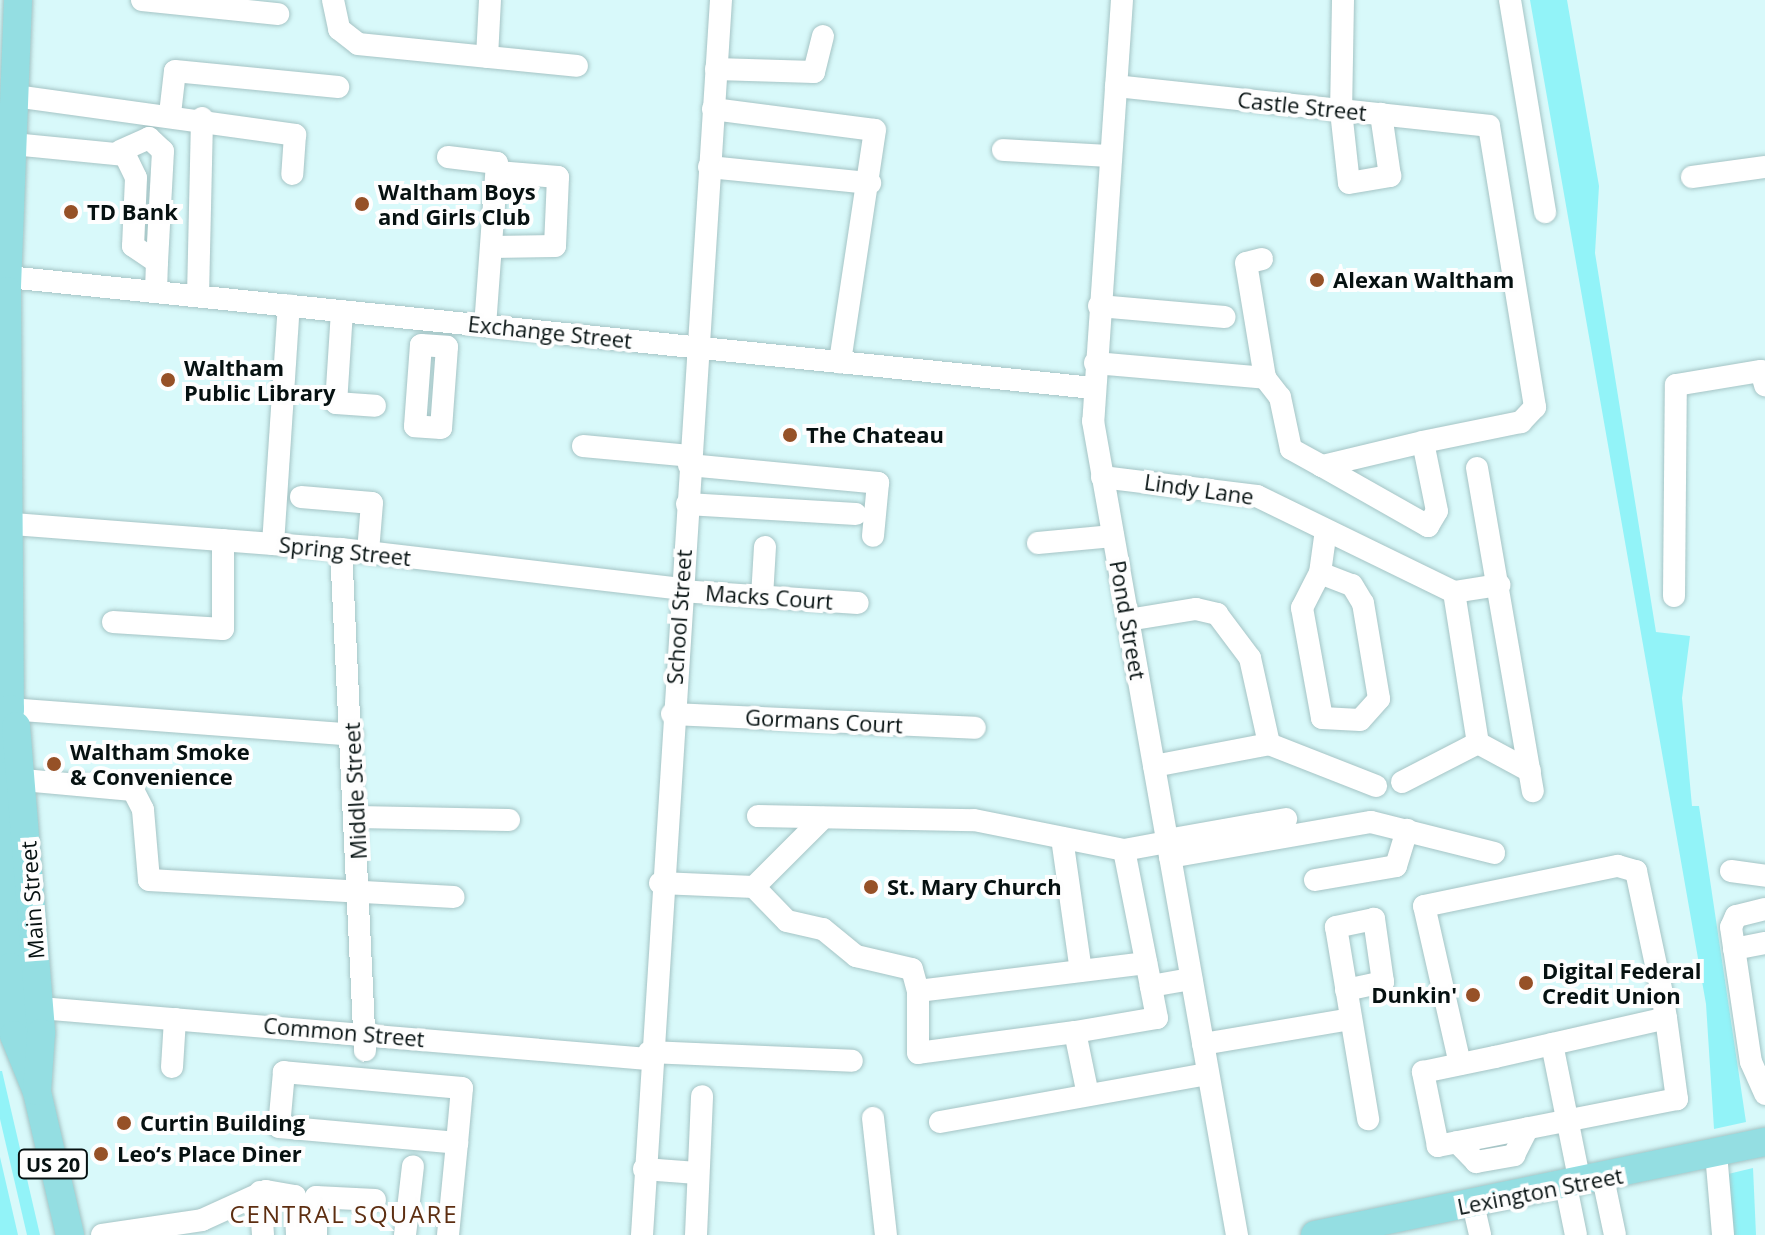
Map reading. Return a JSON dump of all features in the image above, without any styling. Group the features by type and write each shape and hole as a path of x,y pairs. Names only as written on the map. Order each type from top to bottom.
{"main road":[{"name":"Main Street","path":"12,10 8,58 15,96 5,274 4,484 9,787 17,1006 70,1235"},
{"path":"0,1046 37,1092"},
{"name":"Lexington Street","path":"1322,1234 1583,1183 1765,1142"}],"street":[{"path":"142,0 278,14"},
{"path":"333,0 339,29 358,44 577,66"},
{"path":"487,57 490,0"},
{"name":"School Street","path":"642,1235 648,1056 721,0"},
{"name":"Pond Street","path":"1122,0 1093,388 1102,477 1237,1235"},
{"path":"1343,0 1341,111 1349,183 1390,176 1381,114"},
{"path":"1510,0 1545,212"},
{"path":"716,69 814,72 823,36"},
{"path":"170,114 175,71 338,87"},
{"name":"Castle Street","path":"1116,86 1489,126 1535,407 1521,422 1423,442"},
{"path":"15,96 202,118 295,135 292,174"},
{"path":"713,109 875,130 870,183 840,362"},
{"path":"198,296 202,118"},
{"path":"13,144 120,151 149,138 163,151 156,292"},
{"path":"1003,150 1111,156"},
{"path":"120,151 135,171 133,246 157,262"},
{"path":"448,157 558,177 555,246 492,247"},
{"path":"709,167 870,183"},
{"path":"1692,177 1765,167"},
{"path":"485,326 497,168"},
{"path":"1262,259 1246,263 1265,378 1280,397 1291,449 1428,526 1437,511 1423,442 1322,466"},
{"name":"Exchange Street","path":"5,274 1093,388"},
{"path":"273,544 289,306"},
{"path":"1099,306 1225,317"},
{"path":"342,311 336,403 375,406"},
{"path":"428,346 430,320"},
{"path":"1095,363 1265,378"},
{"path":"1674,596 1676,385 1761,371 1765,385"},
{"path":"583,446 690,461 866,478 878,483 873,536"},
{"path":"1477,468 1499,585 1532,781 1478,743 1454,592 1499,585"},
{"name":"Lindy Lane","path":"1102,477 1246,494 1454,592"},
{"path":"301,497 372,503 368,552"},
{"path":"687,504 856,514"},
{"name":"Spring Street","path":"5,523 341,549 681,590"},
{"path":"1320,573 1352,585 1363,603 1379,704 1352,722 1322,718 1302,603 1320,573 1326,530"},
{"path":"1038,543 1113,536"},
{"path":"113,622 223,629 223,540"},
{"path":"762,597 765,547"},
{"name":"Middle Street","path":"341,549 361,892 366,1042"},
{"name":"Macks Court","path":"681,590 858,603"},
{"path":"1128,620 1196,609 1217,614 1250,658 1269,744"},
{"path":"10,709 352,735"},
{"name":"Gormans Court","path":"672,714 975,728"},
{"path":"1402,782 1478,743"},
{"path":"1154,766 1269,744 1376,786"},
{"path":"9,787 133,790 143,810 149,880 454,897"},
{"path":"758,816 974,820 1124,850 1363,822 1494,853"},
{"path":"356,817 509,820"},
{"path":"754,887 823,818"},
{"path":"1168,846 1286,819"},
{"path":"1315,880 1396,866 1407,830"},
{"path":"1062,838 1081,971"},
{"path":"660,883 754,887 787,921 823,929 856,956 912,969 918,991 918,1053 1157,1018 1124,850"},
{"path":"1460,1064 1424,906 1631,867 1666,1018 1677,1099 1438,1146 1423,1072 1460,1064 1552,1044 1666,1018"},
{"path":"1731,871 1765,876"},
{"path":"1765,909 1733,918 1734,949 1754,1078 1765,1094"},
{"path":"1734,949 1765,943"},
{"path":"918,991 1081,971 1191,979"},
{"path":"1346,990 1368,1119"},
{"name":"Common Street","path":"17,1006 175,1019 366,1042 648,1056 852,1061"},
{"path":"172,1067 175,1019"},
{"path":"1203,1044 1351,1019"},
{"path":"1075,1032 1088,1095"},
{"path":"1552,1044 1583,1183 1615,1235"},
{"path":"448,1235 457,1143 462,1088 284,1072 279,1127 457,1143"},
{"path":"940,1122 1208,1074"},
{"path":"696,1235 702,1096"},
{"path":"873,1118 886,1235"},
{"path":"1716,1153 1723,1235"},
{"path":"406,1229 413,1166"},
{"path":"644,1169 697,1173"},
{"path":"1576,1235 1583,1183"},
{"path":"260,1192 263,1235"},
{"path":"102,1235 212,1226 260,1192 295,1196 297,1235"},
{"path":"316,1235 316,1197 379,1206 406,1229"},
{"path":"1473,1204 1480,1235"}],"shaded area":[{"path":"1530,0 1567,0 1599,186 1595,253 1656,632 1690,636 1682,698 1692,806 1699,806 1746,1122 1714,1129 1706,1004"},
{"path":"0,1071 40,1235 27,1235 0,1119"},
{"path":"0,1157 18,1235 0,1235"},
{"path":"1753,1168 1756,1235 1728,1235 1724,1175"}],"place":[{"name":"Waltham Boys and Girls Club","path":"362,204"},
{"name":"TD Bank","path":"71,212"},
{"name":"Alexan Waltham","path":"1317,280"},
{"name":"Waltham Public Library","path":"168,380"},
{"name":"The Chateau","path":"790,435"},
{"name":"Waltham Smoke & Convenience","path":"54,764"},
{"name":"St. Mary Church","path":"871,887"},
{"name":"Digital Federal Credit Union","path":"1526,983"},
{"name":"Dunkin'","path":"1473,995"},
{"name":"Curtin Building","path":"124,1123"},
{"name":"Leo‘s Place Diner","path":"101,1154"}],"district":[{"name":"CENTRAL SQUARE","path":"344,1214"}]}
